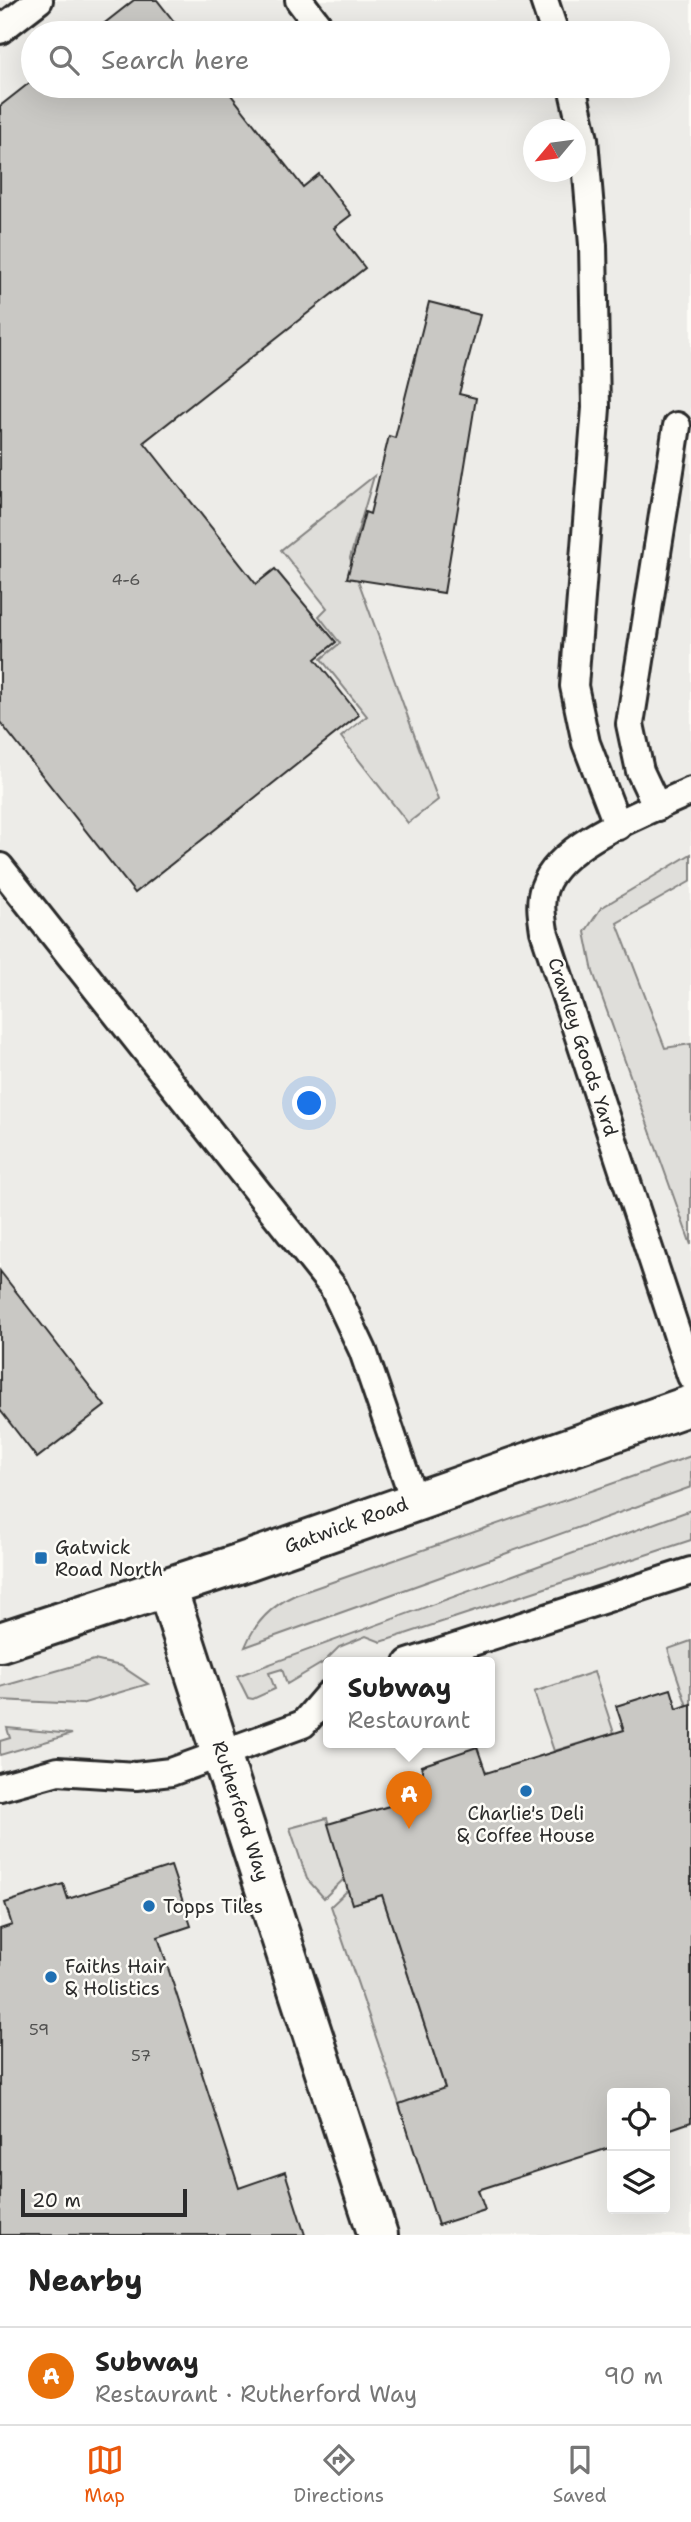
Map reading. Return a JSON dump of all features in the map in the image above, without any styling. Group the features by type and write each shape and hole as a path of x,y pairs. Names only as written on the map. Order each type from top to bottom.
{"street":[{"name":"Gatwick Road","path":"0,1642 167,1588 691,1405"},
{"name":"Rutherford Way","path":"167,1588 378,2235"}],"lane":[{"path":"0,30 38,0"},
{"path":"299,0 315,21"},
{"path":"544,0 551,21"},
{"path":"575,98 584,139 593,245 596,408 574,686 586,743 618,826"},
{"path":"657,807 640,771 629,724 677,426"},
{"name":"Crawley Goods Yard","path":"691,790 618,826 559,863 544,887 541,912 544,931 691,1376"},
{"path":"0,867 333,1287 363,1351 414,1500"},
{"path":"426,1657 691,1571"},
{"path":"0,1787 58,1771 152,1775 171,1772 303,1724 323,1701"}],"shaded area":[{"path":"0,0 691,0 691,2235 0,2235"},
{"path":"374,476 350,558 438,800 408,823 341,737 367,716 321,659 340,643 319,616 327,608 281,550"},
{"path":"691,854 691,881 617,923 665,1048 691,1044 691,1245 593,972 585,932 601,908"},
{"path":"691,1456 691,1487 245,1647 265,1616 278,1604 295,1595"},
{"path":"691,1510 691,1540 381,1642 366,1636 339,1647 329,1657 323,1657 323,1663 287,1684 282,1669 269,1673 275,1689 253,1699 248,1698 237,1676"},
{"path":"691,1641 691,1704 687,1706 668,1649"},
{"path":"94,1660 121,1666 148,1684 81,1704 0,1700 0,1687"},
{"path":"594,1672 614,1733 554,1751 534,1692"},
{"path":"7,1728 72,1734 0,1755 0,1741 10,1738"},
{"path":"327,1818 345,1878 324,1898 307,1879 290,1828"},
{"path":"348,1890 353,1904 382,1895 445,2088 399,2104 331,1906"}],"building":[{"path":"134,0 157,0 174,21 107,21"},
{"path":"21,89 21,98 233,98 303,187 319,174 351,215 334,228 365,268 144,442 256,584 275,569 336,642 315,659 359,715 135,893 0,722 0,106"},
{"path":"429,302 480,315 459,394 476,398 444,593 347,578 365,512 370,514 389,436 395,438"},
{"path":"0,1271 105,1406 37,1458 0,1410"},
{"path":"671,1689 677,1709 691,1704 691,2122 670,2129 670,2088 607,2088 607,2149 478,2190 485,2210 438,2225 399,2104 445,2088 382,1895 352,1904 328,1824 430,1794 421,1766 474,1748 477,1748 486,1773 624,1730 616,1706"},
{"path":"171,1866 191,1926 158,1937 239,2188 285,2172 305,2235 0,2235 0,1929 12,1925 5,1903 63,1884 68,1899"}],"place":[{"name":"Gatwick Road North","path":"41,1558"},
{"name":"Charlie's Deli & Coffee House","path":"526,1791"},
{"name":"Subway","path":"409,1829"},
{"name":"Topps Tiles","path":"149,1906"},
{"name":"Faiths Hair & Holistics","path":"51,1977"}]}
